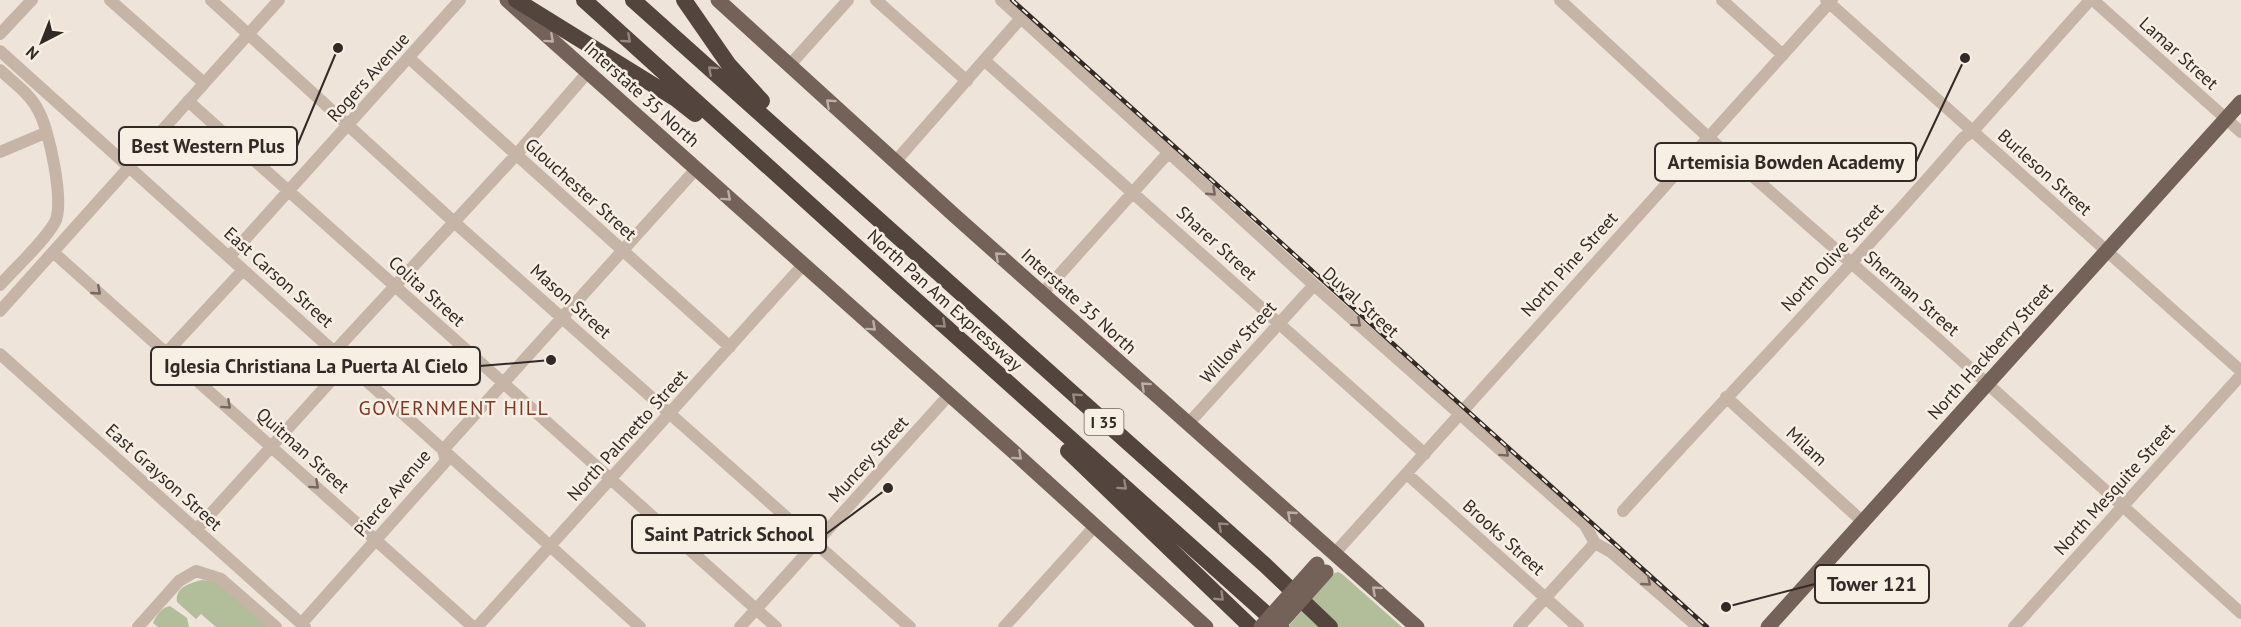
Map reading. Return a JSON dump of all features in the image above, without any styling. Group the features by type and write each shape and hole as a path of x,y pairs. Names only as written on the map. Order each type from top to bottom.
{"highway":[{"path":"516,0 689,109 898,285"},
{"name":"North Pan Am Expressway","path":"584,0 898,285 1281,627"},
{"name":"North Pan Am Expressway","path":"633,0 1265,565 1330,627"},
{"path":"684,0 744,84 838,169 943,278"},
{"path":"986,363 1036,420 1251,627"},
{"path":"1265,565 1342,627"}],"main road":[{"name":"Interstate 35 North","path":"507,0 1206,627"},
{"name":"Interstate 35 North","path":"718,0 1042,294 1417,627"},
{"name":"North Hackberry Street","path":"1768,627 2241,102"},
{"name":"North Pine Street","path":"1276,627 1335,553"},
{"name":"North Pine Street","path":"1261,627 1322,568"}],"street":[{"path":"0,34 32,0"},
{"path":"110,0 204,83"},
{"name":"Mason Street","path":"211,0 454,222 910,627"},
{"path":"0,311 279,0"},
{"name":"Rogers Avenue","path":"229,257 460,0"},
{"path":"789,66 848,0"},
{"path":"876,0 967,81"},
{"name":"Duval Street","path":"1001,0 1314,285 1585,525 1595,543 1611,552 1698,627"},
{"path":"1722,0 1783,55"},
{"name":"Lamar Street","path":"2091,0 2241,132"},
{"name":"North Olive Street","path":"1623,511 2091,0"},
{"name":"North Pine Street","path":"1335,553 1709,138 1829,1"},
{"name":"Burleson Street","path":"1829,1 2241,373"},
{"name":"Sherman Street","path":"1567,2 1709,138 1988,383 2241,613"},
{"path":"896,162 1021,18"},
{"name":"East Carson Street","path":"0,51 640,627"},
{"name":"Glouchester Street","path":"409,58 730,347"},
{"name":"Sharer Street","path":"984,60 1425,454"},
{"path":"0,70 34,103 40,112 55,167 58,191 58,215 48,232 0,285"},
{"path":"334,352 588,72"},
{"name":"Colita Street","path":"188,101 776,627"},
{"path":"0,152 45,133"},
{"path":"1042,294 1169,152"},
{"name":"Pierce Avenue","path":"303,626 446,461 443,450 696,169"},
{"name":"Quitman Street","path":"53,252 475,627"},
{"name":"North Palmetto Street","path":"475,627 611,480 803,265"},
{"path":"167,352 243,270"},
{"name":"Willow Street","path":"1188,424 1314,285"},
{"name":"East Grayson Street","path":"0,354 303,626"},
{"path":"196,531 347,363"},
{"name":"North Mesquite Street","path":"2014,627 2241,373"},
{"name":"Muncey Street","path":"740,627 950,395"},
{"name":"Milam","path":"1726,397 1863,522"},
{"name":"Brooks Street","path":"1407,474 1578,627"},
{"path":"1004,627 1095,526"},
{"path":"1519,627 1595,543"},
{"path":"138,627 179,581 186,575 198,571 221,579 276,627"}],"green space":[{"path":"1338,572 1402,627 1288,627 1332,574"},
{"path":"202,580 218,582 269,627 216,627 201,614 196,619 177,602 177,597 184,586"},
{"path":"170,606 187,618 189,627 158,627 153,623 162,610"}],"railway":[{"path":"1012,0 1707,627"}],"place":[{"name":"Best Western Plus","path":"338,48"},
{"name":"Artemisia Bowden Academy","path":"1965,58"},
{"name":"Iglesia Christiana La Puerta Al Cielo","path":"551,360"},
{"name":"Saint Patrick School","path":"888,488"},
{"name":"Tower 121","path":"1726,607"}],"district":[{"name":"GOVERNMENT HILL","path":"454,408"}]}
